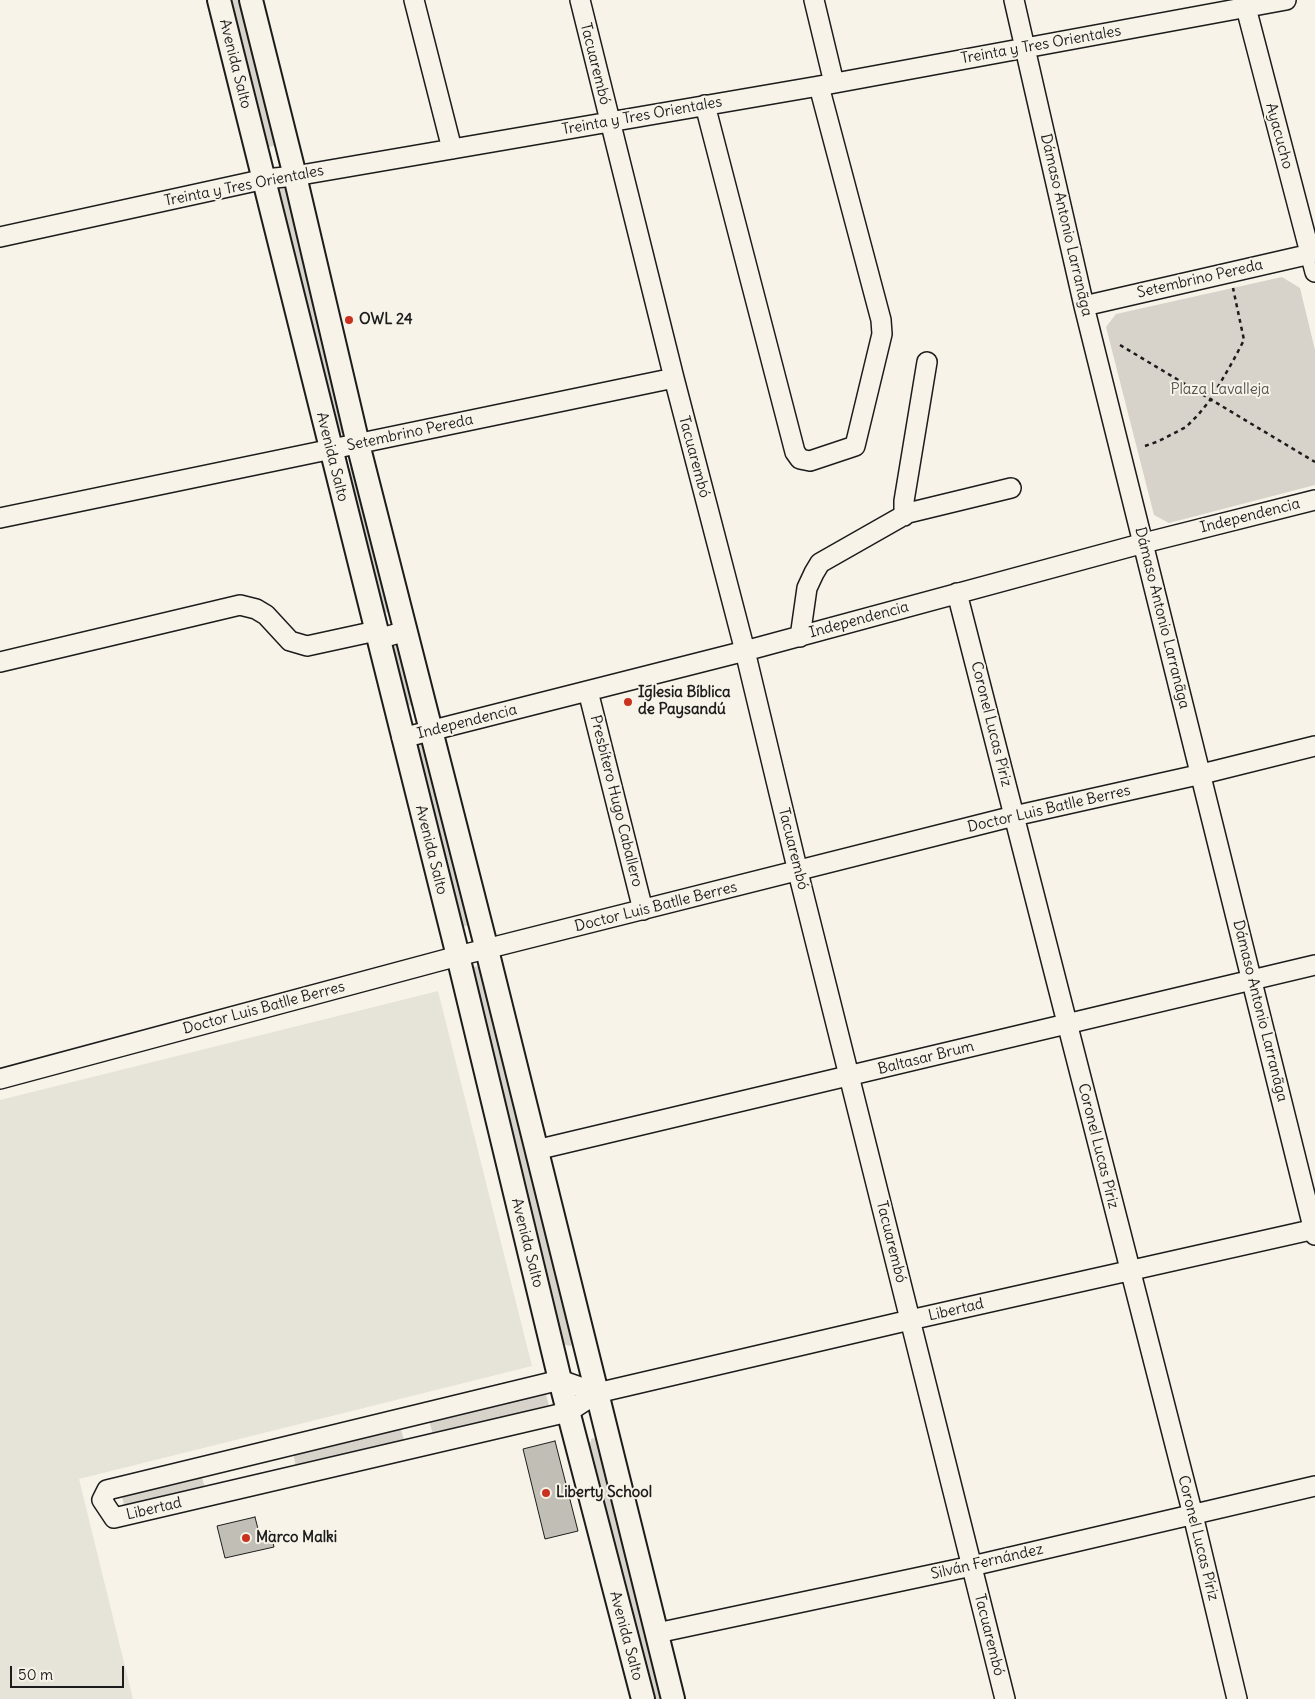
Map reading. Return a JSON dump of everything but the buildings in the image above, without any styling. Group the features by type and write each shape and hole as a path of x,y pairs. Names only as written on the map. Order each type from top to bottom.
{"street":[{"name":"Avenida Salto","path":"219,0 458,956 560,1380 643,1699"},
{"name":"Avenida Salto","path":"251,0 295,176 358,444 487,950 673,1699"},
{"path":"414,0 452,149"},
{"name":"Tacuarembó","path":"580,0 609,122 745,652 798,872 1005,1699"},
{"path":"706,106 795,452 800,459 810,461 855,446 882,334 881,320 827,84 814,0"},
{"name":"Dámaso Antonio Larranãga","path":"1014,0 1084,306 1315,1231"},
{"name":"Treinta y Tres Orientales","path":"0,237 265,179 295,176 706,106 1024,48 1245,4 1286,0"},
{"name":"Ayacucho","path":"1245,4 1313,253 1315,272"},
{"name":"Setembrino Pereda","path":"1084,306 1313,253"},
{"path":"904,516 904,501 927,362"},
{"name":"Setembrino Pereda","path":"0,518 674,378"},
{"path":"800,636 807,588 820,563 908,513 1011,488"},
{"name":"Independencia","path":"402,738 745,652 1144,543 1315,500"},
{"name":"Coronel Lucas Píriz","path":"957,593 1193,1515 1237,1699"},
{"path":"0,662 240,605 256,609 266,615 290,641 307,646 406,631"},
{"name":"Presbítero Hugo Caballero","path":"588,691 643,910"},
{"name":"Doctor Luis Batlle Berres","path":"0,1079 458,956 798,872 1014,816 1202,774 1315,746"},
{"name":"Baltasar Brum","path":"536,1150 1315,965"},
{"name":"Libertad","path":"560,1380 107,1490 102,1500 114,1518 568,1412 597,1393 1130,1270 1315,1231"},
{"path":"560,1380 597,1393"},
{"name":"Silván Fernández","path":"657,1633 972,1566 1315,1486"}],"path":[{"path":"1146,446 1186,427 1198,416 1211,399 1244,340 1232,287"},
{"path":"1120,345 1315,462"}],"shaded area":[{"path":"438,991 532,1366 79,1479 133,1699 0,1699 0,1100"}],"green space":[{"path":"229,0 242,0 277,145 265,148"},
{"path":"286,188 347,432 334,435 273,191"},
{"name":"Plaza Lavalleja","path":"1282,277 1300,288 1315,350 1315,485 1169,523 1154,515 1106,327 1116,314"},
{"path":"351,467 354,468 391,608 386,613 382,611 348,470"},
{"path":"395,644 398,645 414,701 410,706 406,703 392,649"},
{"path":"420,742 423,743 472,918 469,925 462,927 417,745"},
{"path":"479,966 573,1344 570,1346 562,1344 469,973 472,967"},
{"path":"545,1391 549,1406 433,1435 429,1420"},
{"path":"400,1426 404,1440 296,1467 293,1453"},
{"path":"597,1438 667,1699 651,1699 587,1443 591,1442 591,1439"},
{"path":"201,1474 205,1488 125,1508 121,1493"}],"place":[{"name":"OWL 24","path":"349,320"},
{"name":"Iglesia Bíblica de Paysandú","path":"628,702"},
{"name":"Liberty School","path":"546,1493"},
{"name":"Marco Malki","path":"246,1538"}]}
